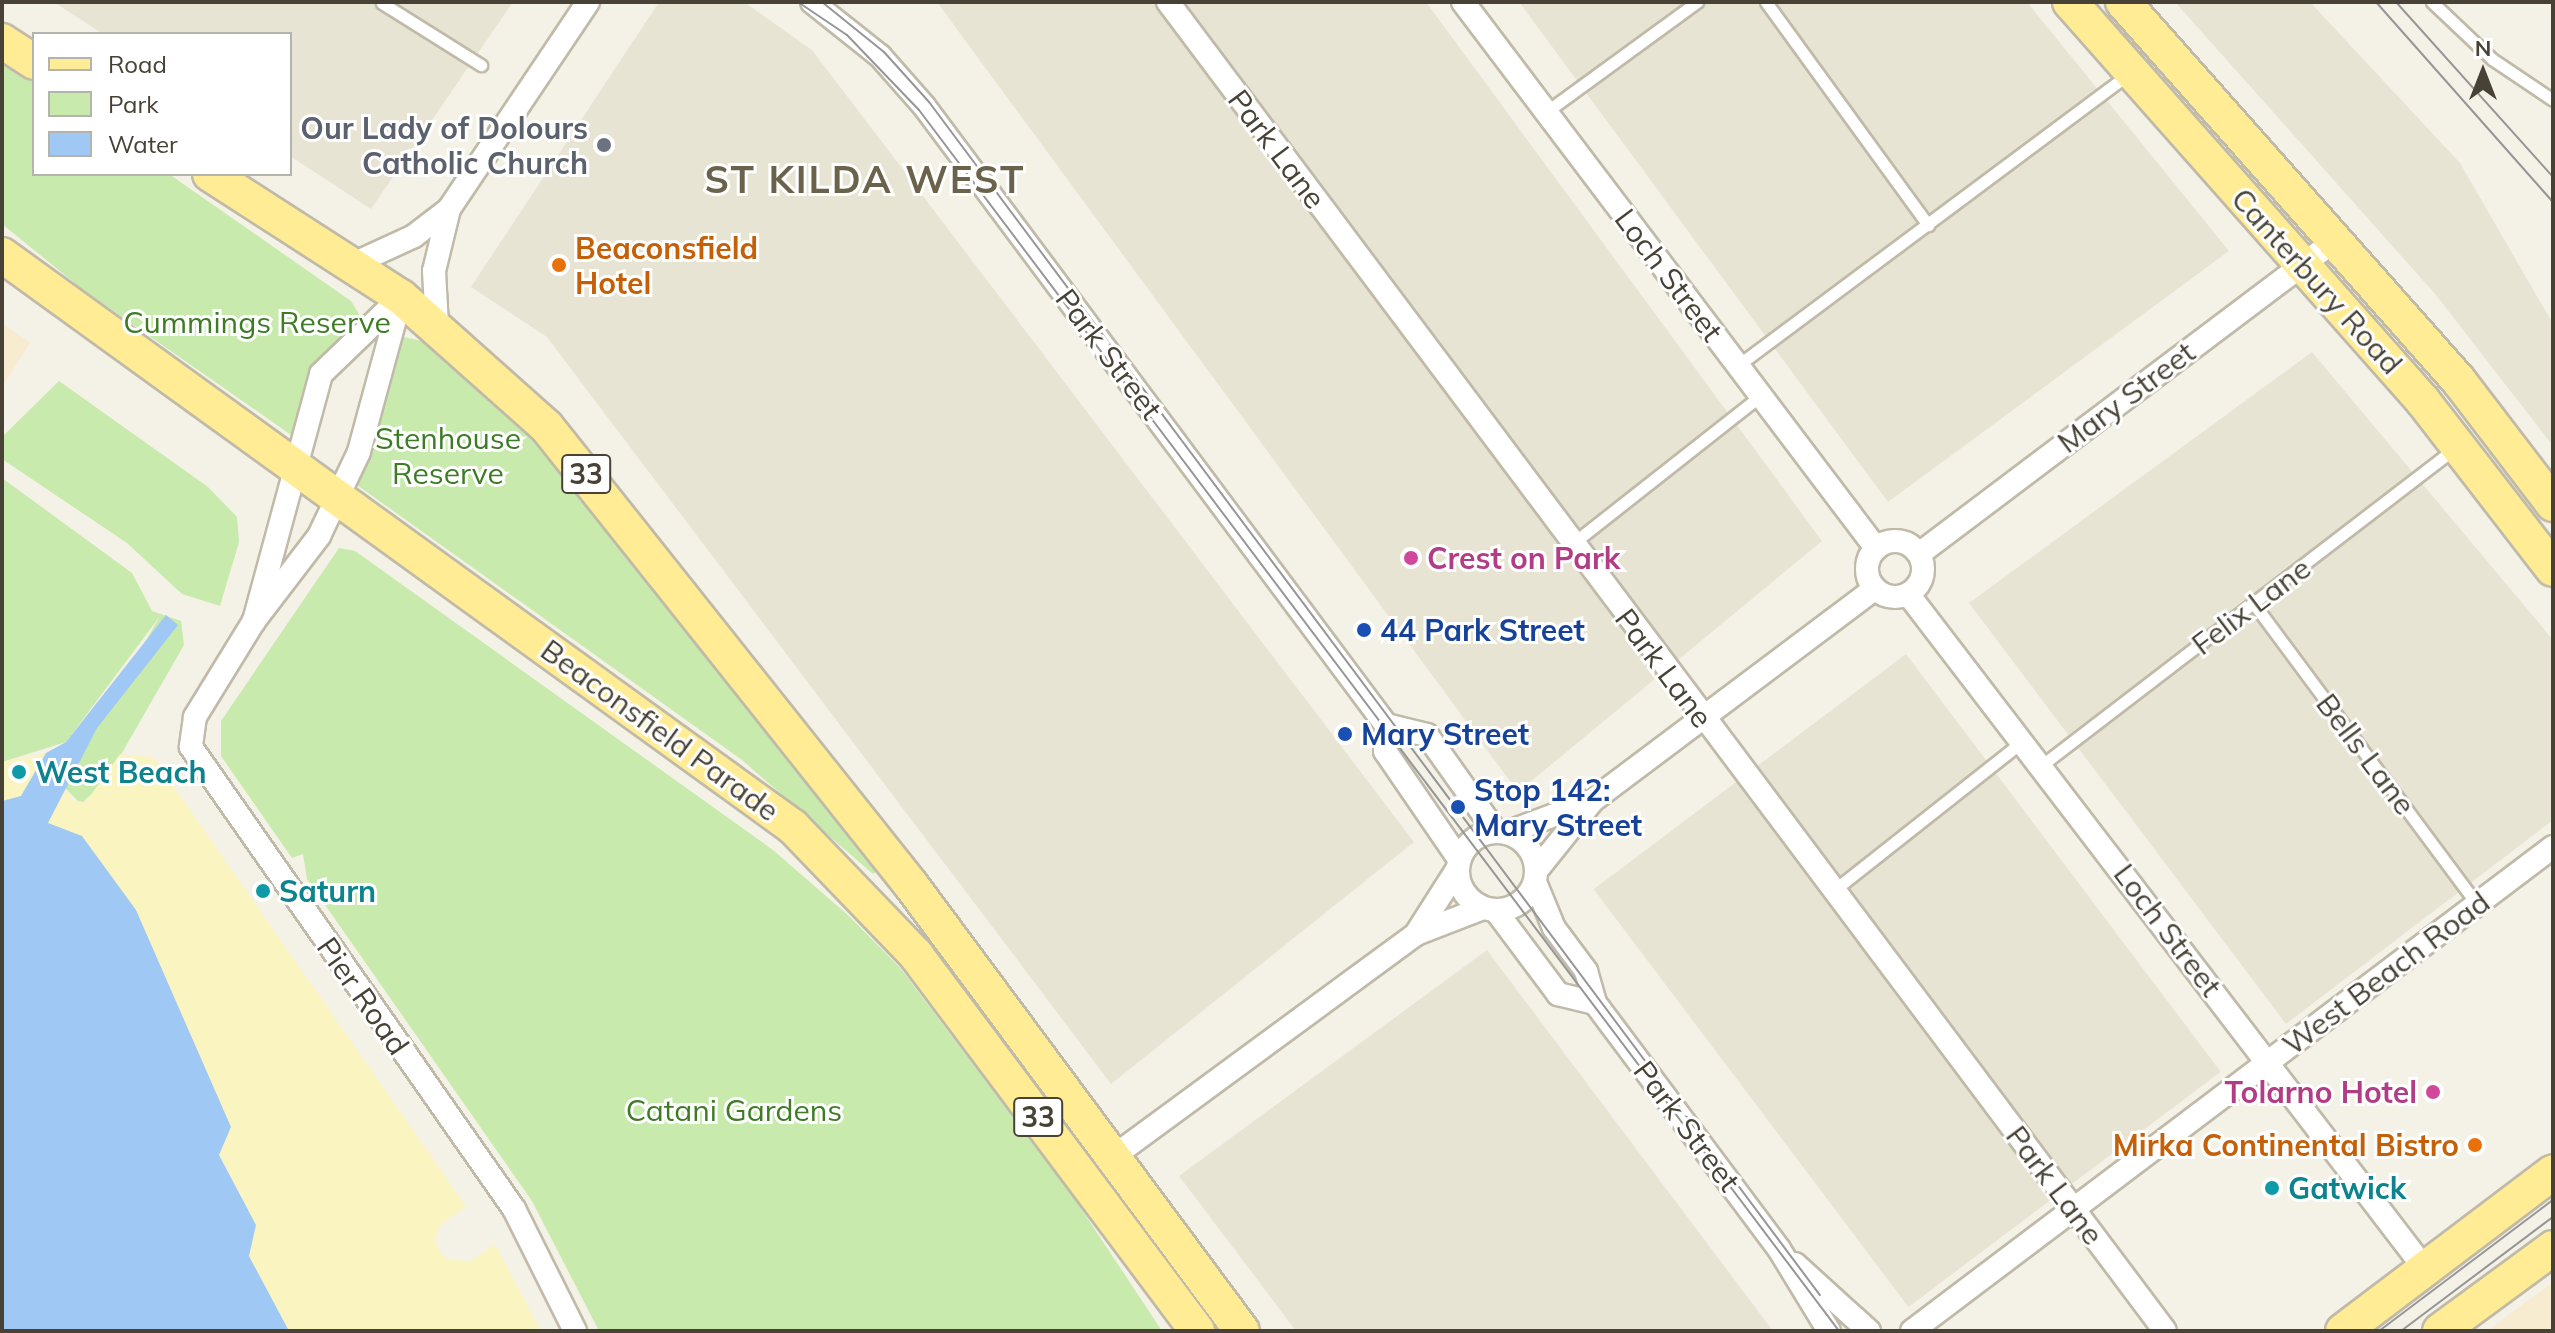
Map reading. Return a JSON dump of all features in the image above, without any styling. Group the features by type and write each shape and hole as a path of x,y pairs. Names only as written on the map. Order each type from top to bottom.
{"main road":[{"name":"Canterbury Road","path":"2070,2 2460,445 2552,566"},
{"name":"Canterbury Road","path":"2123,2 2459,381 2553,504"},
{"path":"2,41 32,61"},
{"name":"33","path":"213,176 401,297 437,325 509,387 576,461 1114,1156 1242,1331"},
{"name":"Beaconsfield Parade","path":"2,255 338,496 802,836 916,955 1197,1331"},
{"path":"2343,1331 2553,1172"},
{"path":"2440,1331 2553,1248"}],"street":[{"path":"351,265 414,236 449,209 588,2"},
{"name":"Park Lane","path":"1168,2 1704,723 2165,1331"},
{"name":"Loch Street","path":"1463,2 1876,548"},
{"name":"Park Street","path":"816,3 904,80 1386,725 1385,751 1458,863"},
{"path":"437,325 434,271 449,209"},
{"name":"Mary Street","path":"1919,554 2334,241"},
{"name":"Pier Road","path":"254,621 258,584 298,468 325,366 401,297"},
{"name":"Pier Road","path":"401,297 373,412 338,496 319,536 254,621 192,726 195,758 514,1209 575,1331"},
{"path":"1902,542 1919,554 1921,581 1908,594 1890,597 1874,589 1866,572 1876,548 1902,542"},
{"path":"1416,934 1473,840 1592,801 1704,723 1874,589"},
{"name":"Loch Street","path":"1908,594 2042,765 2425,1269"},
{"path":"1386,725 1427,735 1501,833 1528,847 1535,876"},
{"path":"1114,1156 1416,934 1489,910 1518,904 1535,876 1592,801"},
{"name":"West Beach Road","path":"1912,1331 2553,847"},
{"path":"1458,863 1463,892 1489,910 1558,994 1595,1003"},
{"name":"Park Street","path":"1535,876 1554,928 1586,971 1595,1003 1779,1249 1829,1331"},
{"name":"Park Street","path":"1779,1249 1869,1331"}],"lane":[{"path":"1546,112 1697,2"},
{"path":"1766,2 1928,225"},
{"path":"2432,2 2492,59 2553,100"},
{"path":"382,3 481,65"},
{"path":"1737,366 2132,72"},
{"path":"1572,544 1760,396"},
{"name":"Felix Lane","path":"2042,765 2460,445"},
{"name":"Bells Lane","path":"2254,604 2477,904"},
{"path":"1832,891 2023,741"}],"shaded area":[{"path":"54,2 513,2 371,209 292,157 292,32 100,32"},
{"path":"659,2 744,2 812,50 1414,842 1111,1084 547,337 471,287"},
{"path":"937,2 1426,2 1822,541 1518,792"},
{"path":"1519,2 2027,2 2229,251 1888,502"},
{"path":"2175,2 2310,2 2460,163 2553,324 2553,446 2436,295"},
{"path":"2,323 30,343 2,387"},
{"path":"2312,352 2553,640 2553,820 2286,1024 1969,603"},
{"path":"1906,654 2221,1072 1908,1307 1594,889"},
{"path":"1487,950 1773,1331 1296,1331 1179,1176"},
{"path":"2553,1282 2553,1331 2487,1331"}],"green space":[{"name":"Cummings Reserve","path":"2,59 32,80 32,176 172,176 351,301 362,319 334,347 294,437 82,289 2,224"},
{"name":"Stenhouse Reserve","path":"399,336 431,343 513,411 881,869 873,874 742,760 357,485"},
{"path":"59,381 208,487 237,517 239,542 220,606 182,594 127,543 2,459 2,437"},
{"path":"2,478 132,573 152,611 181,621 184,645 107,779 81,804 63,786 160,616 66,742 2,762"},
{"name":"Catani Gardens","path":"339,548 355,551 773,850 849,916 901,969 1074,1198 1162,1331 599,1331 532,1201 307,879 303,854 292,858 221,756 221,721"}],"sand":[{"name":"West Beach","path":"46,753 21,796 2,801 2,762"},
{"path":"120,754 153,757 466,1206 439,1226 435,1241 444,1258 469,1262 495,1244 541,1331 289,1331 274,1312 249,1256 256,1225 48,823 63,786 74,801 86,802"}],"water":[{"path":"166,615 178,625 97,728 48,823 82,836 136,910 231,1127 219,1155 256,1225 249,1256 289,1331 2,1331 2,801 21,796 46,753 66,742"}],"tram line":[{"path":"798,2 847,35 919,110 1839,1331"},
{"path":"822,2 884,52 929,102 1820,1295"},
{"path":"2376,2 2553,202"},
{"path":"2396,2 2553,177"},
{"path":"2379,1331 2553,1200"},
{"path":"2401,1331 2553,1217"}],"place":[{"name":"Our Lady of Dolours Catholic Church","path":"604,145"},
{"name":"Beaconsfield Hotel","path":"559,265"},
{"name":"Crest on Park","path":"1411,558"},
{"name":"44 Park Street","path":"1364,630"},
{"name":"Mary Street","path":"1345,734"},
{"name":"West Beach","path":"19,772"},
{"name":"Stop 142: Mary Street","path":"1458,807"},
{"name":"Saturn","path":"263,891"},
{"name":"Tolarno Hotel","path":"2433,1092"},
{"name":"Mirka Continental Bistro","path":"2475,1145"},
{"name":"Gatwick","path":"2272,1188"}],"district":[{"name":"ST KILDA WEST","path":"865,180"}]}
